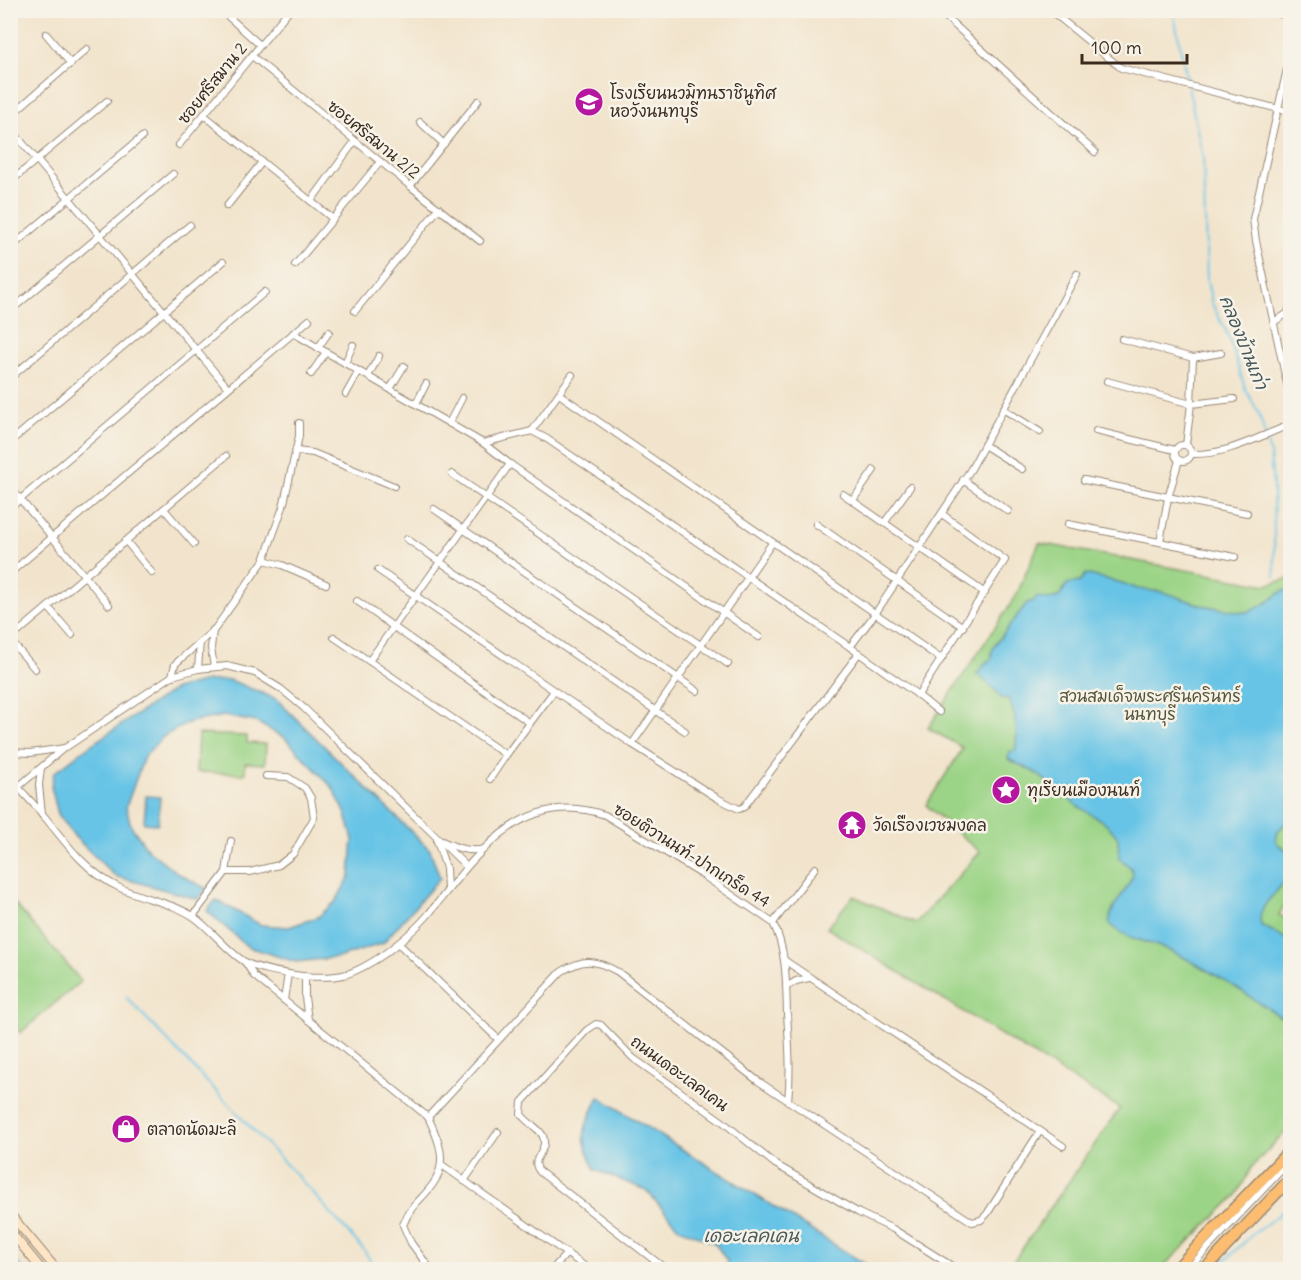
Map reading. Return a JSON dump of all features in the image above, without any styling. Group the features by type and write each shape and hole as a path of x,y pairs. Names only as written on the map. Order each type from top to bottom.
{"highway":[{"path":"1175,1269 1290,1150"},
{"path":"1204,1269 1290,1179"}],"main road":[{"path":"10,1214 57,1269"},
{"path":"10,1231 42,1269"}],"street":[{"path":"221,10 260,45"},
{"name":"ซอยศรีสมาน 2","path":"179,145 289,10"},
{"path":"938,10 1095,152"},
{"path":"1050,10 1122,68 1290,112"},
{"path":"1265,10 1290,17"},
{"path":"46,34 71,64"},
{"path":"10,116 87,49"},
{"name":"ซอยศรีสมาน 2/2","path":"252,56 480,241"},
{"path":"1290,56 1253,219 1290,398"},
{"path":"10,182 107,101"},
{"path":"410,186 478,101"},
{"path":"204,115 333,219"},
{"path":"420,122 444,144"},
{"path":"10,128 228,388"},
{"path":"10,248 142,137"},
{"path":"311,201 355,141"},
{"path":"227,207 262,162"},
{"path":"296,265 380,162"},
{"path":"10,311 173,174"},
{"path":"355,311 439,208"},
{"path":"10,378 190,225"},
{"path":"10,442 223,262"},
{"path":"850,647 897,581 963,480 1077,274"},
{"path":"10,508 265,292"},
{"path":"1274,322 1288,313 1290,305"},
{"path":"10,573 309,320"},
{"path":"318,348 329,332"},
{"path":"293,333 483,443 759,637"},
{"path":"1122,339 1193,358 1221,353"},
{"path":"345,363 353,345"},
{"path":"311,375 326,352"},
{"path":"368,376 379,356"},
{"path":"1186,445 1193,358"},
{"path":"390,389 404,366"},
{"path":"346,394 360,371"},
{"path":"483,443 532,431 572,375"},
{"path":"1107,381 1191,404 1234,399"},
{"path":"416,404 426,384"},
{"path":"558,394 941,659"},
{"path":"448,423 462,398"},
{"path":"1003,410 1040,432"},
{"path":"172,676 175,664 213,630 264,560 283,507 299,436 299,423"},
{"path":"1191,454 1217,453 1290,425"},
{"path":"532,431 557,445 859,653 939,712"},
{"path":"1096,431 1175,450"},
{"path":"984,445 1022,469"},
{"path":"1175,450 1180,445 1186,445 1191,450 1187,460 1179,460"},
{"path":"1160,542 1168,498 1179,460 1175,450"},
{"path":"296,451 313,453 394,486"},
{"path":"35,669 10,639 226,456"},
{"path":"369,661 510,464"},
{"path":"853,500 874,470"},
{"path":"452,474 728,664"},
{"path":"963,480 1008,511"},
{"path":"1084,480 1247,513"},
{"path":"10,487 109,604"},
{"path":"885,522 910,488"},
{"path":"843,494 985,593"},
{"path":"164,509 194,544"},
{"path":"434,509 697,691"},
{"path":"918,695 1005,562 1005,559 942,514"},
{"path":"816,524 963,627"},
{"path":"1068,524 1235,557"},
{"path":"407,540 685,731"},
{"path":"126,541 152,573"},
{"path":"632,744 772,543"},
{"path":"264,560 282,565 326,584"},
{"path":"378,570 632,744 736,808 742,808 859,653"},
{"path":"357,601 530,723"},
{"path":"48,607 72,635"},
{"path":"213,630 211,648 214,667"},
{"path":"334,637 506,755"},
{"path":"198,669 201,641"},
{"path":"18,787 65,748 172,676 198,669 227,666 255,674 281,689 348,750 466,866"},
{"path":"490,779 554,691"},
{"path":"10,752 30,753 65,748"},
{"path":"41,767 39,785 42,814"},
{"path":"226,872 250,872 279,865 293,854 307,834 314,818 311,798 305,788 288,777 266,776"},
{"name":"ซอยติวานนท์-ปากเกร็ด 44","path":"10,778 91,870 118,887 194,916 245,962 288,975 343,975 369,964 399,944 426,917 466,866 519,821 551,810 588,809 605,815 626,826 773,923 779,936 784,960 790,1066 788,1101"},
{"path":"436,838 458,848 484,849"},
{"path":"436,838 446,868 447,890"},
{"path":"194,916 226,872 231,841"},
{"path":"773,923 815,868"},
{"path":"399,944 498,1038"},
{"path":"784,960 1063,1146"},
{"path":"245,962 254,976 428,1117 439,1140 442,1165 434,1183 409,1209 403,1225 411,1243 431,1269"},
{"path":"428,1117 498,1038 561,972 574,964 595,962 618,972 758,1081 972,1222 981,1220 987,1214 1040,1131"},
{"path":"284,1000 288,975"},
{"path":"305,976 308,1020"},
{"path":"786,987 796,981 810,978"},
{"name":"ถนนเดอะเลคเคน","path":"667,1269 546,1177 536,1164 545,1144 539,1131 521,1114 522,1102 593,1025 601,1025 633,1059 723,1122 775,1164 859,1213 893,1229 958,1269"},
{"path":"465,1181 498,1132"},
{"path":"1187,1269 1290,1161"},
{"path":"442,1165 590,1269"},
{"path":"552,1269 567,1254"}],"green space":[{"path":"1039,543 1267,585 1290,578 1290,895 1279,915 1290,921 1290,1127 1251,1168 1237,1195 1161,1269 1008,1269 1120,1108 827,928 853,896 916,923 980,852 926,805 963,748 928,728 1016,596"},
{"path":"198,734 247,736 247,743 266,744 265,764 245,763 245,774 196,772"},
{"path":"10,898 81,981 20,1033 11,1022"}],"water":[{"name":"สวนสมเด็จพระศรีนครินทร์ นนทบุรี","path":"1085,574 1138,589 1163,592 1201,605 1241,612 1248,612 1263,605 1283,591 1290,589 1290,819 1278,831 1276,841 1290,852 1291,867 1287,878 1266,903 1260,917 1261,925 1290,941 1290,1023 1188,960 1124,934 1110,925 1115,905 1133,874 1131,868 1119,858 1118,838 1107,824 1079,807 1036,773 1008,759 1010,751 1015,751 1017,737 1011,704 1008,698 1002,699 977,674 993,656 991,654 994,646 1027,603 1034,601 1036,597 1049,599 1059,597 1067,584 1080,582"},
{"path":"230,680 276,699 430,850 440,878 383,943 341,957 296,962 248,947 207,911 216,900 261,925 289,927 318,917 336,901 350,876 353,839 345,812 332,787 285,738 256,722 224,716 190,722 164,736 144,757 126,807 131,826 148,850 179,874 207,889 197,899 115,876 75,837 58,814 51,786 54,773 89,746 175,689 207,681"},
{"path":"146,796 160,797 158,824 144,823"},
{"name":"เดอะเลคเคน","path":"599,1097 873,1269 726,1269 727,1261 715,1243 679,1228 646,1190 595,1170 586,1148 585,1133"}],"waterway":[{"name":"คลองบ้านเก่า","path":"1173,10 1203,159 1207,280 1212,304 1229,337 1245,388 1259,414 1270,453 1275,577"},
{"path":"126,997 301,1180 363,1249 376,1270"},
{"path":"1215,1270 1253,1234 1290,1206"},
{"path":"10,1255 23,1270"}],"place":[{"name":"โรงเรียนนวมิทนราชินูทิศ หอวังนนทบุรี","path":"589,102"},
{"name":"ทุเรียนเมืองนนท์","path":"1006,790"},
{"name":"วัดเรืองเวชมงคล","path":"852,825"},
{"name":"ตลาดนัดมะลิ","path":"126,1129"}]}
